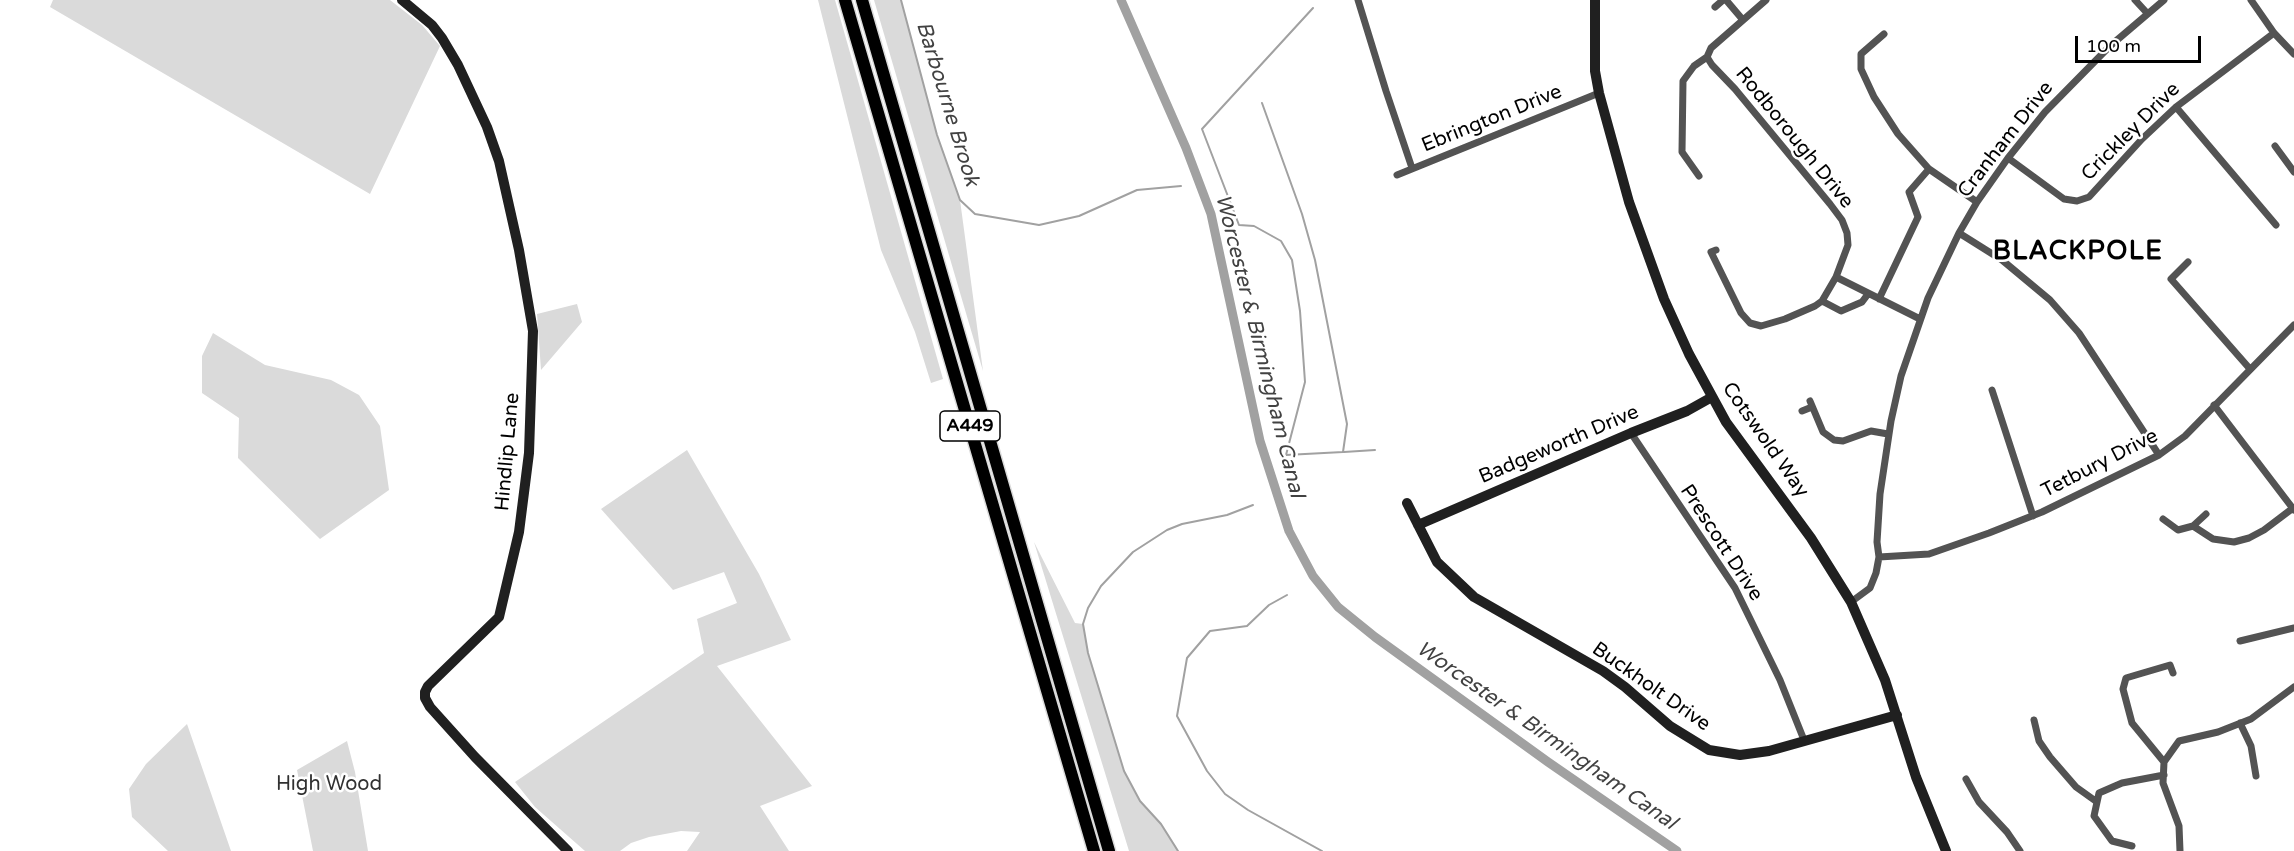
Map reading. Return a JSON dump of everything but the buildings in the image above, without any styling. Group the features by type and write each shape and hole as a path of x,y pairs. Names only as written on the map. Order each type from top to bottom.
{"highway":[{"name":"A449","path":"846,0 1094,851"},
{"name":"A449","path":"862,0 1109,851"}],"street":[{"name":"Hindlip Lane","path":"402,0 432,25 442,38 458,65 487,127 499,161 519,250 533,331 529,453 519,532 499,617 428,686 425,698 430,707 475,757 568,851"},
{"path":"1358,0 1412,168"},
{"name":"Cotswold Way","path":"1595,0 1595,71 1599,93 1629,202 1655,278 1689,354 1726,422 1811,537 1851,602 1868,638 1897,715 1920,787 1946,851"},
{"path":"1715,7 1724,0 1743,20"},
{"path":"1699,176 1683,152 1683,81 1694,66 1707,57 1711,48 1766,0"},
{"path":"2135,0 2147,13"},
{"name":"Cranham Drive","path":"1851,602 1870,588 1876,573 1879,557 1877,542 1880,494 1888,435 1901,376 1920,319 1959,233 1977,202 2008,158 2064,91 2147,13 2164,0"},
{"path":"2251,0 2274,33 2294,54"},
{"name":"Crickley Drive","path":"2008,158 2064,199 2083,200 2094,193 2142,139 2176,107 2274,33"},
{"path":"1884,34 1861,54 1861,69 1874,97 1898,134 1929,169 1977,202"},
{"name":"Rodborough Drive","path":"1707,57 1842,220 1847,233 1848,245 1836,277 1822,301"},
{"name":"Ebrington Drive","path":"1397,175 1599,93"},
{"path":"2176,107 2276,225"},
{"path":"2275,146 2294,172"},
{"path":"1879,299 1918,217 1909,192 1929,169"},
{"path":"1959,233 2002,260 2050,300 2079,333 2159,455"},
{"path":"1716,250 1711,252 1741,313 1750,323 1761,326 1785,319 1822,301 1841,311 1862,302 1868,294"},
{"path":"2188,262 2171,279 2250,369"},
{"path":"1836,277 1920,319"},
{"name":"Tetbury Drive","path":"1879,557 1929,554 2033,516 2159,455 2185,436 2294,325"},
{"path":"1992,390 2033,516"},
{"name":"Badgeworth Drive","path":"1418,525 1687,411 1712,397"},
{"path":"1802,411 1811,404 1823,432 1834,440 1843,441 1872,431 1888,435"},
{"path":"2193,526 2213,540 2234,542 2265,530 2293,509 2214,405"},
{"name":"Prescott Drive","path":"1631,433 1735,588 1780,680 1804,740"},
{"name":"Buckholt Drive","path":"1407,503 1437,562 1474,597 1603,671 1670,726 1709,750 1740,755 1769,751 1897,715"},
{"path":"2163,519 2178,530 2193,526 2206,514"},
{"path":"2240,640 2294,628"},
{"path":"2164,762 2132,723 2122,689 2126,678 2170,665 2173,673"},
{"path":"2180,851 2179,826 2163,783 2164,762 2180,741 2218,732 2251,718 2294,687"},
{"path":"2034,720 2039,741 2050,757 2076,787 2097,802"},
{"path":"2240,723 2251,746 2256,777"},
{"path":"2132,846 2112,841 2094,816 2099,793 2122,783 2164,775"},
{"path":"1966,779 1979,802 2007,832 2020,851"}],"green space":[{"path":"53,0 390,0 422,25 440,46 370,194 50,7"},
{"path":"818,0 835,0 943,379 931,383 915,332 881,250"},
{"path":"874,0 901,0 937,135 960,200 983,371"},
{"path":"577,304 582,322 541,370 537,314"},
{"path":"213,333 265,365 331,380 359,395 380,426 389,490 320,539 238,458 239,418 202,393 202,356"},
{"path":"687,450 759,574 791,640 717,666 812,786 760,806 789,851 687,851 700,832 681,831 649,837 631,843 620,851 585,851 535,807 515,782 704,653 697,619 737,603 724,572 673,590 601,509"},
{"path":"1034,542 1075,623 1083,624 1088,653 1124,771 1140,801 1161,824 1178,851 1129,851"},
{"path":"187,724 231,851 168,851 132,817 129,789 146,764"},
{"name":"High Wood","path":"347,741 355,772 368,851 313,851 297,770"}],"waterway":[{"name":"Barbourne Brook","path":"901,0 937,135 960,200 975,214 1039,225 1079,216 1137,190 1181,186"},
{"name":"Worcester & Birmingham Canal","path":"1121,0 1186,148 1211,214 1260,441 1289,531 1313,576 1338,607 1375,637 1548,762 1677,851"},
{"name":"Barbourne Brook","path":"1262,103 1302,214 1315,260 1347,424 1343,452 1286,455 1305,382 1300,311 1292,260 1281,241 1254,226 1239,225 1202,129 1313,8"},
{"path":"1344,452 1375,450"},
{"name":"Barbourne Brook","path":"1178,851 1161,824 1140,801 1124,771 1088,653 1083,624 1088,608 1101,586 1133,552 1167,530 1182,524 1227,515 1253,505"},
{"path":"1287,595 1269,605 1247,626 1210,631 1187,658 1177,716 1207,771 1225,794 1248,810 1322,851"}],"district":[{"name":"BLACKPOLE","path":"2078,252"}]}
